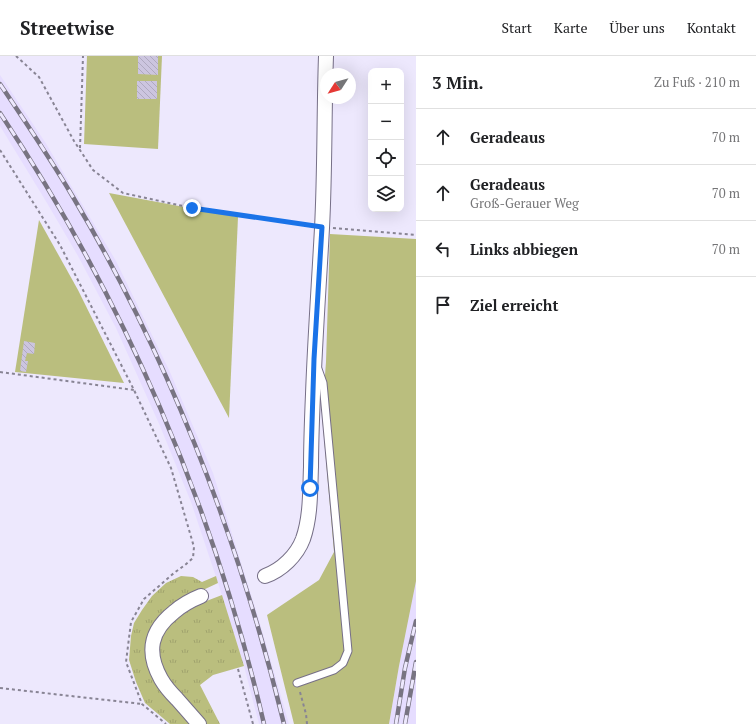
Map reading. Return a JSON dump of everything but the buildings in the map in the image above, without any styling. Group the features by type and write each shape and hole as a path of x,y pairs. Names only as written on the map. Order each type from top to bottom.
{"street":[{"path":"265,576 282,566 294,555 306,529 308,514 314,359 322,227 326,56"},
{"path":"199,724 162,681 156,669 152,649 153,639 161,624 184,604 201,596"}],"lane":[{"path":"297,683 334,670 343,663 348,650 323,383 314,359"}],"path":[{"path":"16,56 39,77 93,170 123,193 192,208 322,227 416,235"},
{"path":"80,150 83,56"},
{"path":"0,150 60,245 134,390 171,468 194,547"},
{"path":"0,372 134,390"},
{"path":"238,669 253,724"},
{"path":"297,683 306,714 306,724"},
{"path":"0,688 142,704"}],"shaded area":[{"path":"0,75 45,142 116,261 170,372 213,473 259,620 289,724 259,724 244,666 191,502 160,426 116,328 78,256 0,126"},
{"path":"416,563 416,724 389,724 399,666"}],"green space":[{"path":"87,56 162,56 158,149 84,144"},
{"path":"109,193 238,217 229,418"},
{"path":"39,220 78,290 124,383 15,372"},
{"path":"330,234 416,239 416,581 389,724 294,724 267,615 319,580 334,552 322,415 326,362"},
{"path":"181,576 193,577 202,582 216,576 218,583 188,597 150,645 194,724 170,724 145,703 129,660 131,636 134,623 142,610 152,596 166,583"},
{"path":"222,595 244,666 213,675 200,685 220,724 204,724 163,674 158,648 162,635 171,624 196,605"}],"railway":[{"path":"0,84 73,197 108,259 141,322 171,387 223,519 246,587 284,724"},
{"path":"0,113 45,184 87,256 125,331 160,407 191,484 219,563 243,643 264,724"},
{"path":"396,724 405,668 416,621"},
{"path":"405,724 416,662"}],"route":[{"path":"192,208 322,227 314,359 310,488"}]}
